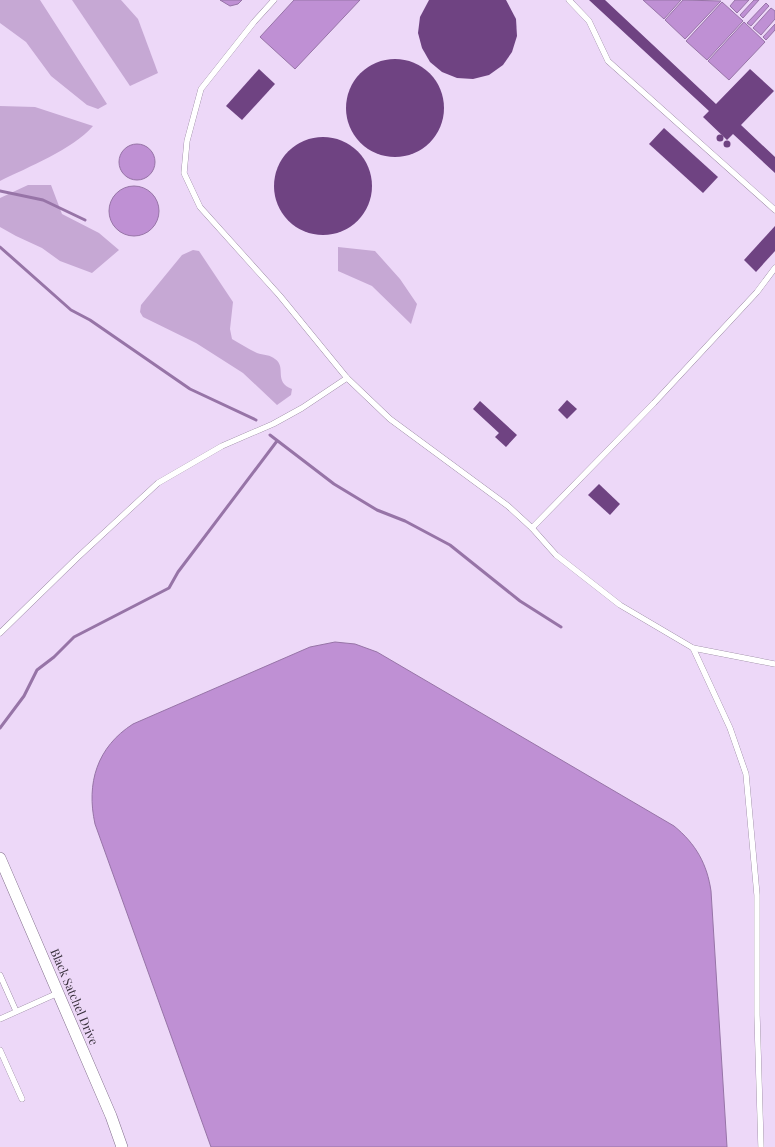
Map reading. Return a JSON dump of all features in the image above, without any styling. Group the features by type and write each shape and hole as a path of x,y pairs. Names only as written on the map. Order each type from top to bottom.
{"street":[{"name":"Black Satchel Drive","path":"0,858 112,1116 121,1147"}],"lane":[{"path":"274,0 254,22 201,89 187,140 184,173 200,207 280,296 347,378 390,419 508,506 532,528 556,555 620,605 693,648 775,664"},
{"path":"569,0 589,21 608,61 775,210"},
{"path":"532,528 757,292 775,268"},
{"path":"0,633 78,557 158,483 222,446 273,424 302,408 347,378"},
{"path":"693,648 730,728 746,774 757,895 757,1015 760,1147"},
{"path":"0,975 16,1012"},
{"path":"0,1019 58,993"},
{"path":"0,1050 22,1100"}],"shaded area":[{"path":"0,0 40,0 107,104 98,109 87,105 51,76 26,42 0,23"},
{"path":"72,0 121,0 138,19 158,73 130,86"},
{"path":"220,0 242,0 238,4 230,6"},
{"path":"294,0 360,0 295,69 260,37"},
{"path":"643,0 681,0 664,19"},
{"path":"683,0 721,1 685,39 665,20"},
{"path":"735,0 749,0 737,13 730,6"},
{"path":"754,0 759,0 743,18 740,15"},
{"path":"722,2 743,21 707,60 686,41"},
{"path":"766,3 769,6 751,26 747,23"},
{"path":"771,8 775,11 775,19 761,35 753,28"},
{"path":"744,22 765,42 729,80 708,61"},
{"path":"775,24 775,30 766,40 763,37"},
{"path":"0,106 35,107 93,126 74,143 36,164 0,181"},
{"path":"141,144 150,149 154,155 154,169 150,175 141,180 133,180 124,175 120,169 119,158 124,149 130,145"},
{"path":"28,185 51,185 62,214 99,233 119,250 92,273 60,261 42,248 0,227 0,198"},
{"path":"129,186 139,186 152,193 159,206 159,216 152,229 139,236 129,236 120,232 113,225 109,216 109,206 113,197 120,190"},
{"path":"338,247 375,251 400,279 417,304 411,324 372,286 338,271"},
{"path":"193,250 199,251 233,302 230,329 232,339 257,353 275,359 278,362 280,366 281,379 286,386 292,389 291,395 277,405 243,373 196,343 143,317 140,312 141,305 182,255"},
{"path":"335,642 355,644 377,652 674,826 694,847 707,872 711,891 727,1147 211,1147 95,824 92,794 97,767 111,744 121,733 133,724 310,647"}],"building":[{"path":"429,0 506,0 516,19 517,36 512,52 503,65 489,75 473,79 457,78 442,72 430,62 422,48 418,33 420,17"},
{"path":"589,0 605,0 716,104 750,69 774,91 741,125 775,157 775,173 733,134 727,140 703,117 709,111"},
{"path":"395,59 414,63 430,73 440,89 444,108 440,127 430,143 414,153 395,157 376,153 360,143 350,127 346,108 350,89 360,73 376,63"},
{"path":"259,69 275,84 242,120 226,106"},
{"path":"664,128 718,177 703,193 649,144"},
{"path":"720,134 724,138 720,142 716,138"},
{"path":"323,137 342,141 358,151 368,167 372,186 368,205 358,221 342,231 323,235 304,231 288,221 278,205 274,186 278,167 288,151 304,141"},
{"path":"727,140 731,144 727,148 723,144"},
{"path":"775,226 775,251 756,272 744,260"},
{"path":"567,400 577,409 567,419 558,410"},
{"path":"480,401 517,435 506,447 495,437 499,433 473,409"},
{"path":"599,484 620,504 610,515 588,495"}],"waterway":[{"path":"0,191 43,200 85,220"},
{"path":"0,247 71,310 90,320 190,389 256,420"},
{"path":"270,435 334,484 377,510 405,521 450,545 520,601 561,627"},
{"path":"0,728 24,696 37,670 54,657 74,637 169,588 178,572 277,441"}]}
